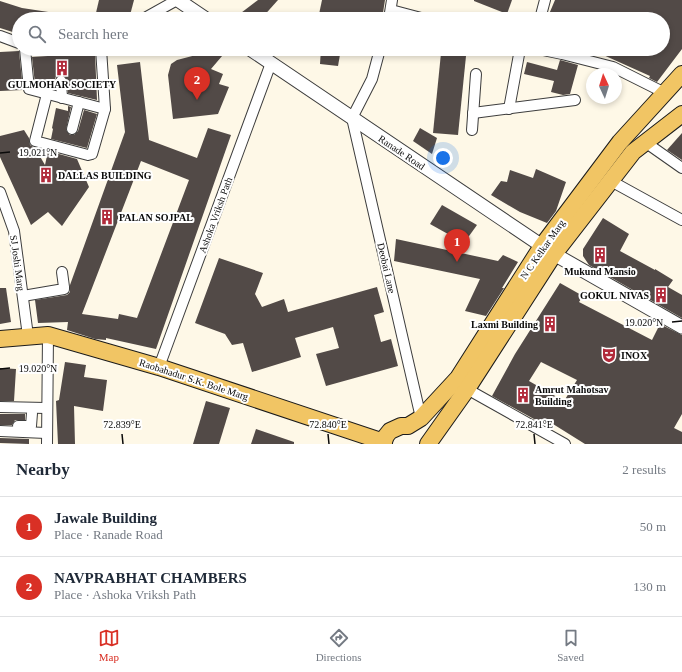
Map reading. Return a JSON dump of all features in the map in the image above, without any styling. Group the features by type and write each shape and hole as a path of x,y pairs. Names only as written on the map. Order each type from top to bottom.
{"main road":[{"name":"N C Kelkar Marg","path":"384,443 386,436 390,431 402,426 408,426 421,418 458,378 548,250 620,142 682,74"},
{"name":"N C Kelkar Marg","path":"428,444 467,389 548,250 611,181 633,152 682,114"},
{"name":"Raobahadur S.K. Bole Marg","path":"0,339 28,336 48,336 158,367 384,443"}],"street":[{"path":"156,12 178,0 196,12"},
{"path":"542,12 545,0"},
{"path":"0,36 12,40"},
{"path":"26,56 29,89 105,109"},
{"path":"47,94 35,138 37,143 90,155 92,154 105,109 101,56"},
{"name":"Ranade Road","path":"260,56 548,250 682,327"},
{"path":"352,118 372,80 378,56"},
{"path":"509,109 519,56"},
{"path":"570,56 612,67 665,93"},
{"name":"Ashoka Vriksh Path","path":"158,367 271,63"},
{"path":"472,130 476,74"},
{"path":"61,81 62,98"},
{"path":"473,113 575,100"},
{"path":"72,128 79,102"},
{"name":"Deobai Lane","path":"352,118 421,418"},
{"path":"645,142 682,168"},
{"path":"611,181 682,220"},
{"name":"SJ Joshi Marg","path":"0,194 4,214 14,231 28,336"},
{"path":"23,296 64,289 62,272"},
{"path":"47,444 46,408 48,336"},
{"path":"467,389 565,444"},
{"path":"0,407 46,408"},
{"path":"0,426 31,426 32,418 46,427"},
{"path":"0,431 46,427"}],"building":[{"path":"99,0 134,0 131,12 96,12"},
{"path":"258,0 278,0 267,12 242,12"},
{"path":"322,0 385,0 383,12 319,12"},
{"path":"512,0 508,12 502,12 474,1"},
{"path":"555,0 682,0 682,49 657,82 649,78 650,76 606,56 670,56 670,12 550,12"},
{"path":"0,1 22,8 48,12 12,12 12,32 0,28"},
{"path":"12,51 12,56 20,56 23,90 0,91 0,52"},
{"name":"GULMOHAR SOCIETY","path":"95,56 97,100 68,93 67,80 64,75 58,75 55,78 55,88 35,84 32,57"},
{"path":"192,56 222,56 211,69 223,74 219,84 229,87 218,114 173,119 168,75 171,64 177,60"},
{"path":"321,56 340,56 338,66 320,64"},
{"path":"441,56 466,56 458,135 433,133"},
{"path":"560,60 578,65 570,94 563,95 551,92 554,81 524,74 527,62 557,70"},
{"path":"140,62 149,140 197,158 208,128 231,135 156,349 106,338 106,340 95,339 67,330 68,322 38,323 35,300 67,295 70,292 70,285 125,132 117,65","holes":["141,161 189,180 137,318 119,314 118,319 82,314"]},
{"name":"GULMOHAR SOCIETY","path":"68,106 71,107 66,130 70,135 74,135 78,131 84,110 97,114 87,148 51,139 56,108 68,111"},
{"path":"420,128 437,138 432,154 413,141"},
{"name":"DALLAS BUILDING","path":"24,130 29,138 30,145 35,148 45,165 48,151 77,159 89,187 62,226 48,212 31,225 0,157 0,136"},
{"path":"682,133 682,160 667,150"},
{"path":"536,169 566,182 556,211 547,223 520,212 491,195 501,181 507,182 510,170 533,178"},
{"path":"442,205 477,225 464,243 430,224"},
{"name":"Mukund Mansio","path":"603,218 629,234 620,251 673,280 668,287 682,295 682,318 589,265 583,256 583,249"},
{"path":"396,239 498,261 503,255 518,262 502,288 504,288 486,316 465,311 480,279 394,261"},
{"path":"219,258 263,273 255,294 262,307 284,299 288,312 377,287 384,312 374,315 381,342 391,339 398,366 326,386 316,354 339,348 333,327 295,338 301,357 252,372 243,343 232,345 225,334 195,323"},
{"path":"560,283 583,296 579,302 652,340 660,324 682,335 682,414 674,428 682,432 682,444 585,444 545,419 543,424 492,396 515,354","holes":["541,362 577,380 564,401 529,381"]},
{"path":"0,288 6,288 11,322 0,324"},
{"path":"65,362 86,365 84,377 107,380 103,411 74,406 75,444 58,444 56,401 59,400"},
{"path":"0,368 16,369 14,401 0,401"},
{"path":"206,401 230,408 219,444 193,444"},
{"path":"0,414 25,414 25,420 15,420 12,425 0,425"},
{"path":"256,429 294,442 294,444 251,444"},
{"path":"0,438 29,439 29,444 0,443"}],"place":[{"name":"GULMOHAR SOCIETY","path":"62,68"},
{"name":"NAVPRABHAT CHAMBERS","path":"197,100"},
{"name":"DALLAS BUILDING","path":"46,175"},
{"name":"PALAN SOJPAL","path":"107,217"},
{"name":"Mukund Mansio","path":"600,255"},
{"name":"Jawale Building","path":"457,262"},
{"name":"GOKUL NIVAS","path":"661,295"},
{"name":"Laxmi Building","path":"550,324"},
{"name":"INOX","path":"609,355"},
{"name":"Amrut Mahotsav Building","path":"523,395"}]}
